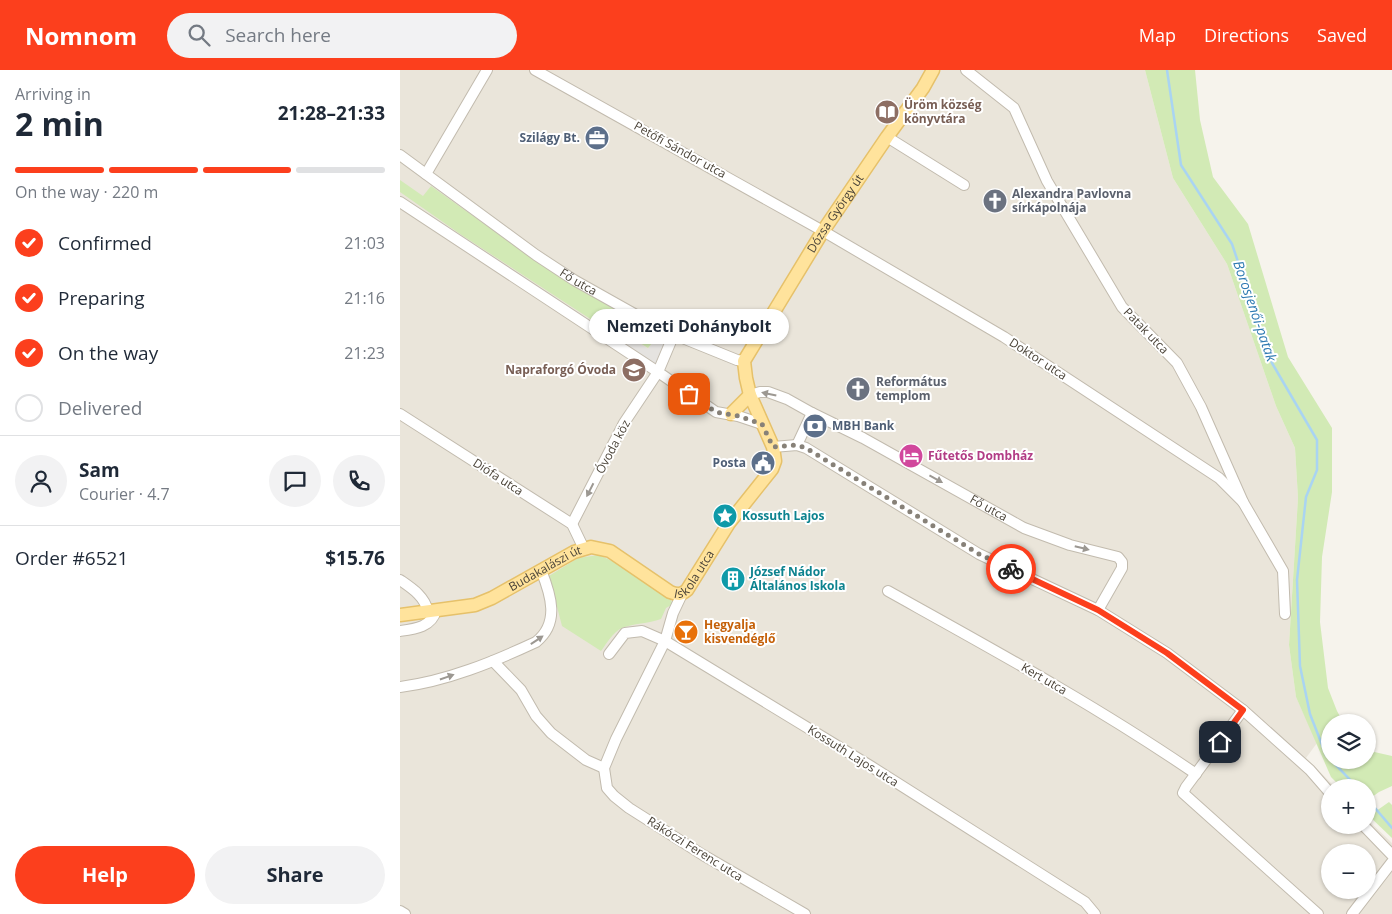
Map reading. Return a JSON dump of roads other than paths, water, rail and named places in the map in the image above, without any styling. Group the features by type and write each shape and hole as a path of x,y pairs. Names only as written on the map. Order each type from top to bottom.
{"main road":[{"name":"Dózsa György út","path":"744,361 823,231 931,71"},
{"path":"744,361 750,395 773,447"},
{"path":"732,414 750,395"},
{"name":"Iskola utca","path":"682,594 695,579 733,517 772,469 775,461 773,447"},
{"name":"Budakalászi út","path":"400,615 475,605 492,598 574,552 591,547 610,551 664,588 677,595 682,594"}],"street":[{"path":"426,174 487,70"},
{"name":"Petőfi Sándor utca","path":"535,70 823,231"},
{"name":"Patak utca","path":"966,70 1014,108 1047,181 1122,306 1176,363 1201,407 1243,502 1283,571 1285,614"},
{"path":"887,137 964,185"},
{"name":"Fő utca","path":"400,155 536,255 574,280 618,306 674,334 737,360 744,361"},
{"path":"400,202 716,412 732,414 762,424"},
{"name":"Doktor utca","path":"823,231 1004,337 1219,478 1243,502"},
{"name":"Óvoda köz","path":"572,524 624,423 658,372 674,334"},
{"name":"Fő utca","path":"750,395 768,392 787,399 863,438 1024,528 1070,545 1118,557 1122,562 1122,568 1098,610"},
{"path":"797,445 812,413"},
{"name":"Diófa utca","path":"400,414 572,524"},
{"path":"773,447 797,445 814,453 979,554 1098,610 1167,653 1243,710 1310,770 1321,783"},
{"path":"572,524 584,549"},
{"path":"400,688 424,684 493,661 536,642 548,629 552,610 547,585 541,570"},
{"path":"400,580 416,590 432,611 434,618 423,626 400,631"},
{"name":"Kert utca","path":"888,591 1040,676 1158,748 1196,774"},
{"name":"Iskola utca","path":"604,768 616,739 665,641 673,613 682,594"},
{"name":"Kossuth Lajos utca","path":"609,654 625,633 642,631 665,641 872,767 1085,902 1095,914"},
{"path":"493,661 521,690 536,716 551,734 586,760 604,768"},
{"path":"1243,710 1183,793 1318,914"},
{"name":"Rákóczi Ferenc utca","path":"604,768 607,788 629,808 703,855 805,914"},
{"path":"1372,834 1392,855"},
{"path":"1352,914 1392,862"},
{"path":"400,911 405,914"}],"waterway":[{"name":"Borosjenői-patak","path":"1167,70 1181,165 1232,244 1272,363 1317,440 1317,470 1306,497 1297,580 1300,666 1310,714 1321,742"},
{"name":"Borosjenői-patak","path":"1340,769 1349,779"},
{"name":"Borosjenői-patak","path":"1376,809 1392,828"}],"place":[{"name":"Üröm község könyvtára","path":"887,112"},
{"name":"Szilágy Bt.","path":"597,138"},
{"name":"Alexandra Pavlovna sírkápolnája","path":"995,201"},
{"name":"Napraforgó Óvoda","path":"634,370"},
{"name":"Református templom","path":"858,389"},
{"name":"Nemzeti Dohánybolt","path":"689,394"},
{"name":"MBH Bank","path":"815,426"},
{"name":"Fűtetős Dombház","path":"911,456"},
{"name":"Posta","path":"763,463"},
{"name":"Kossuth Lajos","path":"725,516"},
{"name":"József Nádor Általános Iskola","path":"733,579"},
{"name":"Hegyalja kisvendéglő","path":"686,632"}]}
